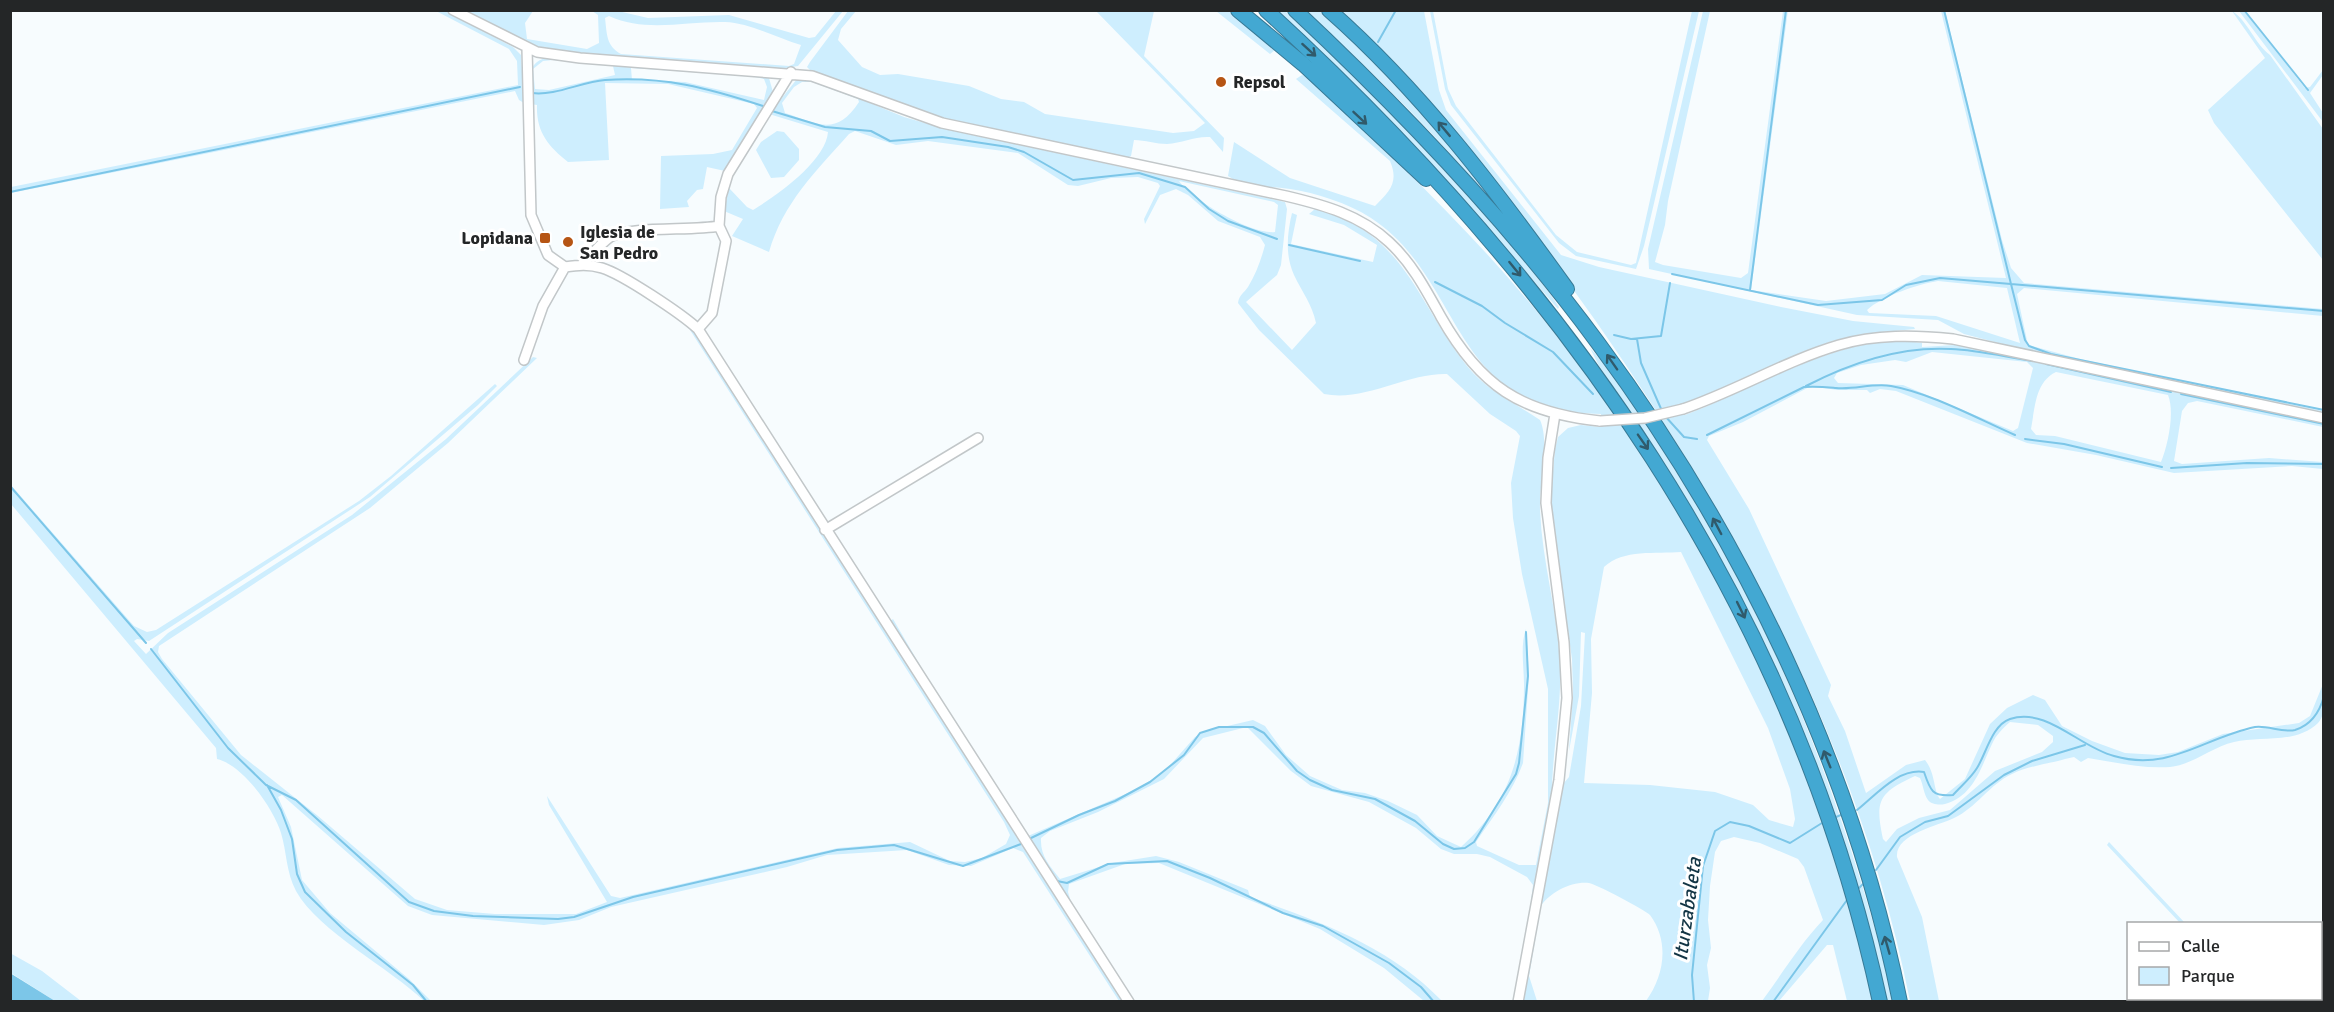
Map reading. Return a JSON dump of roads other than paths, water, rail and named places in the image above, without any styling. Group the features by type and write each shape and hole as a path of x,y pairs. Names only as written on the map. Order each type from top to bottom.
{"highway":[{"path":"1238,10 1303,64 1496,246"},
{"path":"1266,10 1395,134 1496,246 1582,354 1650,452 1698,529 1778,687 1812,771 1854,895 1880,1002"},
{"path":"1295,10 1408,120 1470,187 1598,343 1668,445 1711,515 1796,682 1853,829 1889,952 1900,1002"},
{"path":"1329,10 1399,79 1503,201 1575,302 1598,343"}],"street":[{"path":"453,10 527,48 580,58 791,72 828,80 942,123 1292,198 1342,212 1368,225 1389,241 1406,260 1458,344 1489,381 1530,406 1555,414 1600,421 1645,418 1683,409 1794,361 1841,344 1862,339 1915,336 1953,339 2324,418"},
{"path":"527,48 531,215 548,255 565,267 582,264 604,268 687,318 698,328 825,530 1129,1002"},
{"path":"698,328 712,314 726,241 719,226 721,197 728,174 791,72"},
{"path":"582,264 609,238 621,233 697,230 719,226"},
{"path":"524,360 543,306 565,267"},
{"path":"1518,1002 1558,780 1567,698 1564,642 1546,511 1546,482 1555,414"},
{"path":"825,530 978,438"}],"water":[{"path":"10,973 55,1001 11,1001"}],"waterway":[{"path":"1378,42 1396,10"},
{"path":"1750,290 1786,10"},
{"path":"1672,274 1818,305 1882,300 1906,285 1940,278 2011,284 1944,10"},
{"path":"2244,10 2308,90"},
{"path":"532,93 550,93 605,80 647,80 704,89 763,106"},
{"path":"10,192 520,87"},
{"path":"772,111 825,127 871,131 890,141 942,137 1008,147 1024,152 1073,180 1139,173 1185,187 1209,209 1228,221 1277,239"},
{"path":"1289,245 1360,261"},
{"path":"1435,282 1482,306 1553,352 1593,394"},
{"path":"1614,335 1631,339 1661,336 1670,283"},
{"path":"2324,311 2011,284 2025,340 2029,346 2051,354 2324,410"},
{"path":"1637,339 1641,363 1662,411"},
{"path":"1806,386 1858,363 1913,350 1961,350 2033,361"},
{"path":"2046,364 2171,392"},
{"path":"1707,435 1804,387 1843,388 1884,385 1906,389 1938,400 2015,435"},
{"path":"2181,394 2324,424"},
{"path":"1665,416 1684,437 1697,439"},
{"path":"2025,439 2064,444 2162,467"},
{"path":"2171,468 2247,463 2324,464"},
{"path":"10,486 146,643"},
{"path":"1029,839 1115,801 1150,782 1184,755 1200,733 1219,727 1253,727 1264,733 1297,771 1310,780 1332,790 1375,799 1415,821 1443,844 1454,849 1465,848 1474,842 1516,774 1528,676 1526,632"},
{"path":"151,649 228,748 266,785 296,800 409,902 434,911 473,916 558,919 574,917 633,897 837,850 894,845 963,866 1021,844"},
{"name":"Iturzabaleta","path":"1857,810 1896,778 1914,772 1924,772 1930,788 1936,793 1953,795 1975,772 1994,733 2010,719 2037,718 2114,756 2134,760 2152,760 2186,752 2255,727 2285,731 2301,728 2314,717 2324,696"},
{"path":"1876,870 1900,837 1925,822 1948,816 2004,775 2032,761 2085,745"},
{"path":"267,785 281,810 292,839 297,874 305,892 346,932 413,985 427,1002"},
{"path":"1836,817 1841,815"},
{"name":"Iturzabaleta","path":"1694,1002 1692,975 1703,866 1715,831 1730,822 1749,826 1790,843 1822,823"},
{"path":"1057,881 1067,883 1108,864 1167,861 1210,878 1283,913 1323,926 1389,963 1421,987 1434,1002"},
{"path":"1859,888 1863,884"},
{"path":"1773,1002 1847,900"}],"place":[{"name":"Repsol","path":"1221,82"},
{"name":"Lopidana","path":"545,238"},
{"name":"Iglesia de San Pedro","path":"568,242"}]}
